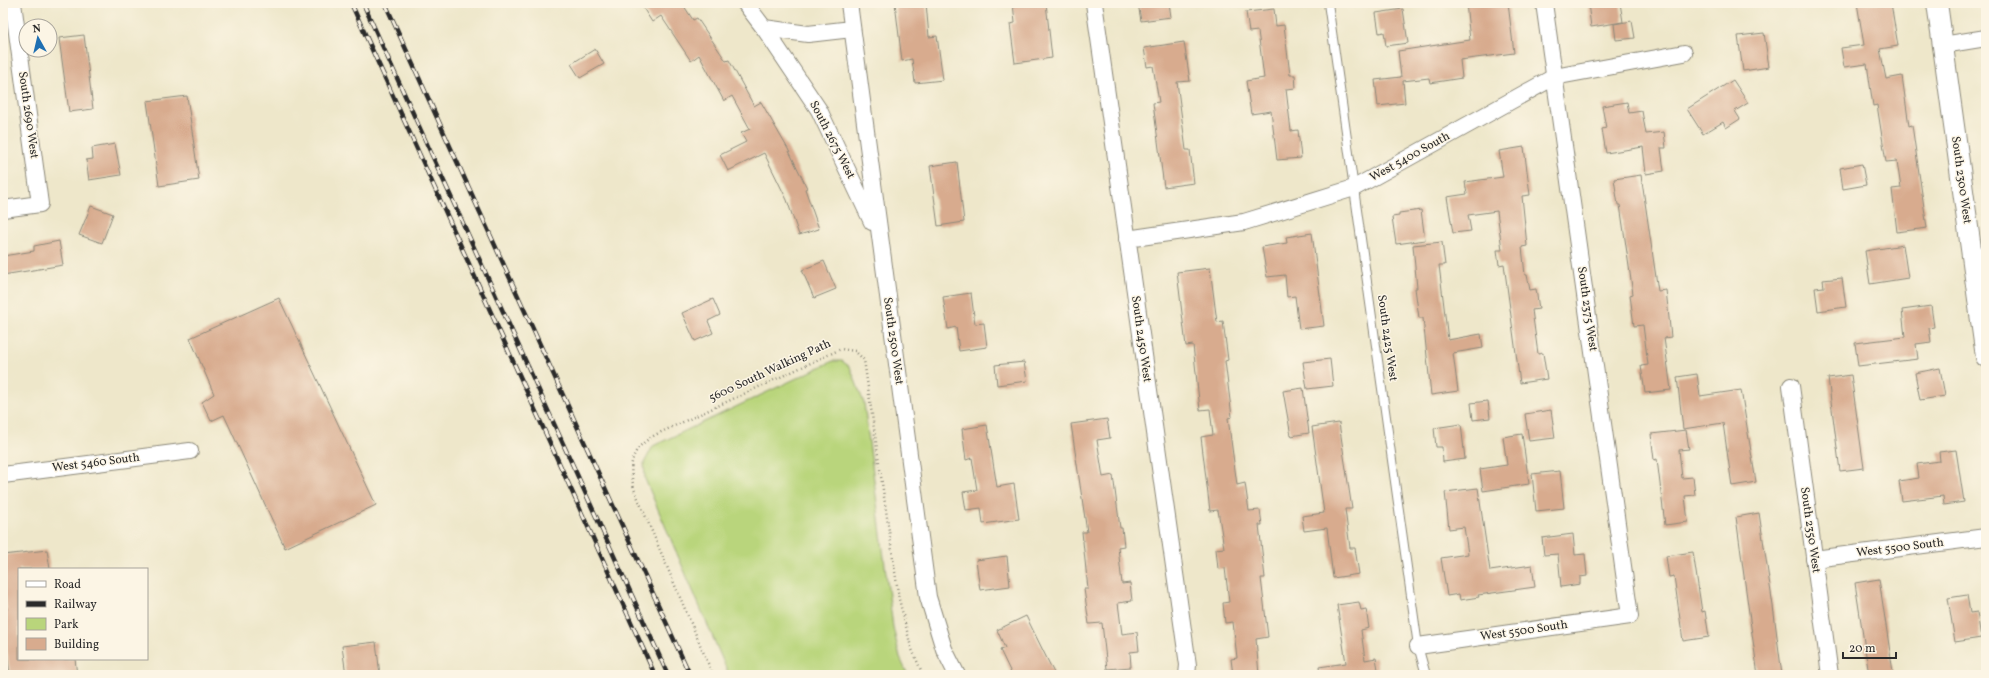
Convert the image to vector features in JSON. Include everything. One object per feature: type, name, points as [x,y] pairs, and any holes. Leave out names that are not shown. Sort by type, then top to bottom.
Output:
[{"type":"street","name":"South 2690 West","points":[[3,209],[40,204],[13,3]]},
{"type":"street","name":"South 2675 West","points":[[745,3],[764,28],[820,110],[879,236]]},
{"type":"street","name":"South 2500 West","points":[[849,3],[928,597],[944,649],[957,675]]},
{"type":"street","name":"South 2450 West","points":[[1094,3],[1188,665],[1187,675]]},
{"type":"street","name":"South 2375 West","points":[[1544,3],[1630,616]]},
{"type":"street","name":"South 2300 West","points":[[1937,3],[1986,357]]},
{"type":"street","points":[[764,28],[808,34],[852,29]]},
{"type":"street","points":[[1943,45],[1986,38]]},
{"type":"street","name":"West 5400 South","points":[[1127,239],[1244,222],[1354,188],[1554,77],[1684,53]]},
{"type":"street","name":"South 2350 West","points":[[1791,386],[1830,675]]},
{"type":"street","name":"West 5460 South","points":[[3,475],[190,451]]},
{"type":"street","name":"West 5500 South","points":[[1814,559],[1986,537]]},
{"type":"street","name":"West 5500 South","points":[[1418,646],[1630,616]]},
{"type":"lane","name":"South 2425 West","points":[[1328,3],[1418,646],[1426,675]]},
{"type":"path","name":"5600 South Walking Path","points":[[713,675],[634,489],[630,465],[634,455],[647,439],[841,349],[855,351],[864,360],[899,599],[911,647],[923,675]]},
{"type":"green space","points":[[833,361],[842,361],[850,367],[864,403],[893,627],[900,658],[908,675],[729,675],[645,479],[644,463],[653,446]]},
{"type":"building","points":[[640,3],[682,3],[693,20],[697,18],[726,61],[729,60],[754,106],[761,102],[788,149],[807,188],[805,189],[819,229],[799,235],[787,200],[764,153],[728,171],[720,155],[746,142],[741,133],[750,129],[732,96],[724,101],[699,55],[691,61],[661,16],[652,22]]},
{"type":"building","points":[[895,3],[926,3],[929,37],[937,36],[943,80],[915,83],[912,59],[902,61]]},
{"type":"building","points":[[1013,3],[1046,3],[1052,58],[1015,63],[1010,24],[1015,23]]},
{"type":"building","points":[[1138,3],[1169,3],[1171,17],[1141,21]]},
{"type":"building","points":[[1466,3],[1508,3],[1514,53],[1460,60],[1462,78],[1430,83],[1429,78],[1403,81],[1405,103],[1378,106],[1375,80],[1401,77],[1398,51],[1470,40]]},
{"type":"building","points":[[1588,3],[1620,3],[1623,22],[1591,27]]},
{"type":"building","points":[[1857,3],[1891,3],[1898,46],[1880,49],[1886,79],[1902,76],[1909,126],[1912,125],[1927,228],[1897,232],[1892,189],[1901,188],[1897,161],[1886,162],[1877,105],[1873,106],[1867,64],[1844,67],[1841,48],[1864,45]]},
{"type":"building","points":[[1274,9],[1276,26],[1284,25],[1290,75],[1295,75],[1296,88],[1286,89],[1291,131],[1298,130],[1301,158],[1277,160],[1271,111],[1251,114],[1246,81],[1264,78],[1258,31],[1249,32],[1246,12]]},
{"type":"building","points":[[1403,9],[1408,43],[1386,46],[1384,32],[1379,33],[1376,13]]},
{"type":"building","points":[[1632,21],[1635,38],[1616,40],[1614,24]]},
{"type":"building","points":[[1764,33],[1769,67],[1743,71],[1738,36]]},
{"type":"building","points":[[84,35],[93,109],[69,112],[59,38]]},
{"type":"building","points":[[1184,42],[1190,81],[1177,82],[1186,150],[1190,150],[1194,183],[1164,187],[1153,103],[1159,102],[1153,66],[1147,67],[1144,48]]},
{"type":"building","points":[[595,49],[604,64],[580,78],[571,64]]},
{"type":"building","points":[[1733,80],[1748,103],[1735,111],[1740,119],[1726,128],[1723,122],[1703,134],[1687,109]]},
{"type":"building","points":[[187,96],[199,180],[159,186],[147,101]]},
{"type":"building","points":[[1627,102],[1629,113],[1642,111],[1646,134],[1664,132],[1666,148],[1661,148],[1664,171],[1646,174],[1643,147],[1606,153],[1602,129],[1606,128],[1602,106]]},
{"type":"building","points":[[115,144],[121,175],[89,180],[86,160],[93,159],[92,148]]},
{"type":"building","points":[[1524,147],[1530,195],[1522,196],[1527,246],[1522,247],[1525,275],[1527,275],[1530,290],[1536,289],[1539,309],[1532,310],[1538,354],[1543,353],[1547,379],[1520,383],[1504,264],[1499,265],[1497,250],[1502,250],[1497,211],[1468,215],[1471,231],[1453,233],[1447,197],[1467,194],[1465,182],[1503,177],[1499,151]]},
{"type":"building","points":[[957,162],[964,222],[938,226],[930,166]]},
{"type":"building","points":[[1862,164],[1866,185],[1843,189],[1840,168]]},
{"type":"building","points":[[1641,175],[1658,291],[1666,290],[1671,337],[1664,338],[1671,390],[1645,393],[1641,366],[1648,365],[1643,325],[1634,326],[1630,295],[1633,294],[1620,205],[1618,205],[1614,179]]},
{"type":"building","points":[[91,206],[113,214],[102,243],[79,235]]},
{"type":"building","points":[[1421,210],[1425,240],[1396,244],[1392,217],[1399,216],[1399,213]]},
{"type":"building","points":[[1312,233],[1324,326],[1299,329],[1295,296],[1287,297],[1285,275],[1267,277],[1262,247],[1287,243],[1286,237]]},
{"type":"building","points":[[59,241],[63,265],[3,275],[3,256],[34,251],[34,246]]},
{"type":"building","points":[[1442,242],[1445,265],[1439,265],[1448,340],[1481,334],[1483,348],[1453,353],[1458,391],[1431,395],[1423,318],[1419,318],[1415,288],[1417,288],[1413,245]]},
{"type":"building","points":[[1903,245],[1908,278],[1870,284],[1865,251]]},
{"type":"building","points":[[824,261],[836,289],[814,298],[802,270]]},
{"type":"building","points":[[1210,268],[1217,322],[1223,321],[1228,360],[1225,361],[1232,417],[1228,418],[1237,485],[1245,483],[1249,511],[1260,510],[1262,525],[1259,525],[1265,578],[1261,578],[1268,637],[1256,639],[1259,675],[1233,675],[1231,659],[1237,658],[1233,622],[1225,623],[1223,603],[1229,602],[1225,568],[1218,569],[1216,549],[1224,548],[1218,510],[1210,511],[1201,437],[1213,435],[1210,409],[1200,410],[1193,345],[1186,346],[1177,272]]},
{"type":"building","points":[[1842,278],[1846,307],[1818,311],[1815,288],[1824,287],[1823,280]]},
{"type":"building","points":[[971,293],[975,324],[984,323],[987,347],[959,351],[956,327],[948,329],[943,297]]},
{"type":"building","points":[[279,298],[376,505],[285,548],[224,415],[211,421],[202,402],[214,394],[190,338]]},
{"type":"building","points":[[713,299],[720,315],[708,321],[713,333],[695,341],[682,313]]},
{"type":"building","points":[[1931,306],[1934,327],[1929,328],[1931,342],[1916,344],[1918,359],[1858,366],[1855,343],[1905,337],[1902,310]]},
{"type":"building","points":[[1330,359],[1333,386],[1307,389],[1303,362]]},
{"type":"building","points":[[1024,362],[1027,381],[997,385],[995,365]]},
{"type":"building","points":[[1940,368],[1945,396],[1920,400],[1915,373]]},
{"type":"building","points":[[1697,374],[1700,396],[1741,390],[1756,482],[1732,486],[1723,423],[1683,429],[1677,377]]},
{"type":"building","points":[[1851,375],[1864,468],[1840,471],[1828,378]]},
{"type":"building","points":[[1303,388],[1309,433],[1291,436],[1283,391]]},
{"type":"building","points":[[1488,401],[1490,418],[1473,420],[1471,403]]},
{"type":"building","points":[[1551,410],[1555,438],[1529,441],[1525,414]]},
{"type":"building","points":[[1107,419],[1110,438],[1097,440],[1103,477],[1113,475],[1124,546],[1118,547],[1122,584],[1130,583],[1132,601],[1118,603],[1122,634],[1137,632],[1139,651],[1130,652],[1131,667],[1107,669],[1102,623],[1089,624],[1084,589],[1088,589],[1082,532],[1087,532],[1071,424]]},
{"type":"building","points":[[1339,423],[1352,509],[1345,509],[1350,548],[1355,548],[1359,574],[1333,578],[1327,528],[1304,531],[1302,516],[1324,513],[1312,427]]},
{"type":"building","points":[[1461,424],[1465,459],[1443,462],[1442,447],[1436,447],[1434,428]]},
{"type":"building","points":[[987,425],[997,487],[1014,484],[1019,519],[983,524],[981,508],[966,510],[963,492],[977,490],[972,458],[966,460],[962,429]]},
{"type":"building","points":[[1686,430],[1689,449],[1679,450],[1682,478],[1693,477],[1695,495],[1685,496],[1688,522],[1665,525],[1657,459],[1654,460],[1651,434]]},
{"type":"building","points":[[1522,434],[1529,484],[1483,491],[1480,469],[1507,465],[1503,437]]},
{"type":"building","points":[[1956,450],[1964,502],[1944,505],[1943,496],[1902,501],[1899,481],[1919,478],[1917,464],[1940,461],[1939,452]]},
{"type":"building","points":[[1560,471],[1564,508],[1536,511],[1532,474]]},
{"type":"building","points":[[1478,488],[1490,571],[1532,565],[1535,587],[1478,595],[1479,597],[1460,600],[1459,594],[1447,596],[1441,558],[1468,554],[1464,527],[1449,529],[1445,492]]},
{"type":"building","points":[[1759,513],[1782,675],[1758,675],[1750,620],[1736,517]]},
{"type":"building","points":[[1573,534],[1575,555],[1585,554],[1587,576],[1580,577],[1580,584],[1561,587],[1558,554],[1544,555],[1542,538]]},
{"type":"building","points":[[47,550],[50,568],[18,568],[18,660],[75,660],[77,675],[10,675],[6,644],[3,644],[3,610],[7,610],[3,581],[3,555]]},
{"type":"building","points":[[1693,552],[1702,612],[1705,611],[1709,637],[1683,641],[1674,576],[1669,577],[1666,556]]},
{"type":"building","points":[[1007,556],[1010,586],[980,590],[976,560]]},
{"type":"building","points":[[1879,579],[1893,672],[1869,675],[1855,583]]},
{"type":"building","points":[[1967,595],[1970,613],[1977,612],[1981,638],[1955,642],[1948,598]]},
{"type":"building","points":[[1359,602],[1361,610],[1366,609],[1369,628],[1361,630],[1365,660],[1376,658],[1379,675],[1320,675],[1319,667],[1346,663],[1337,605]]},
{"type":"building","points":[[1026,616],[1055,675],[1012,675],[1000,650],[1005,648],[997,630]]},
{"type":"building","points":[[376,642],[380,675],[346,675],[342,646]]},
{"type":"railway","points":[[351,3],[655,675]]},
{"type":"railway","points":[[363,3],[668,675]]},
{"type":"railway","points":[[385,3],[690,675]]}]
